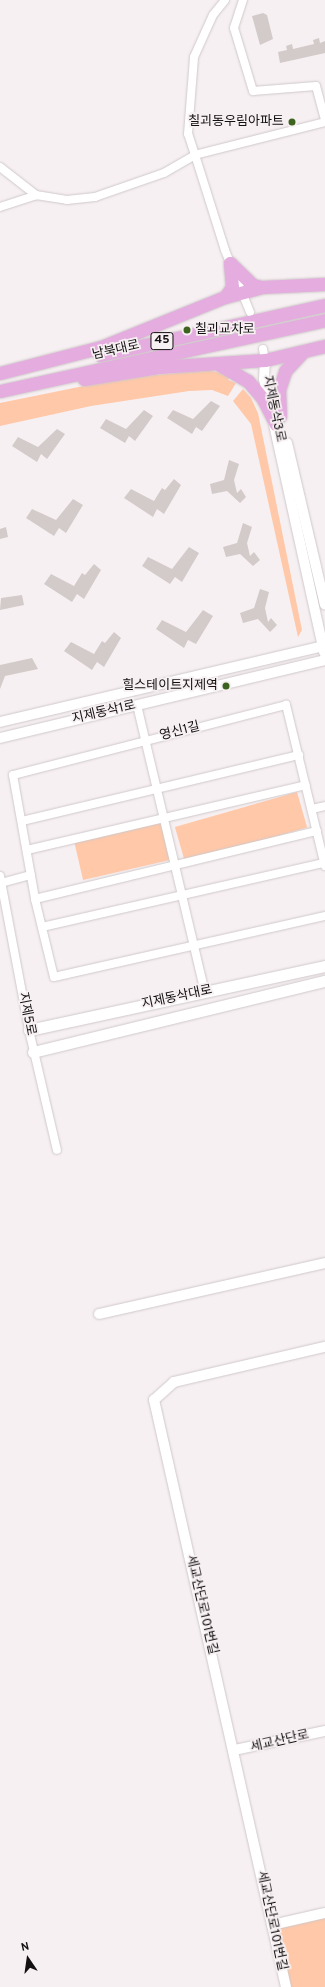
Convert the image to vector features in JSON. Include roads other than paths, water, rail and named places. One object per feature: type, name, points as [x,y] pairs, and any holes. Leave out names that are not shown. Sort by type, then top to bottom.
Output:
[{"type":"highway","points":[[230,262],[254,285],[325,284]]},
{"type":"highway","points":[[225,297],[232,287],[230,262]]},
{"type":"highway","points":[[0,373],[101,347],[225,297],[262,286]]},
{"type":"highway","name":"남북대로","points":[[2,386],[325,305]]},
{"type":"highway","name":"남북대로","points":[[2,386],[325,320]]},
{"type":"highway","points":[[2,386],[30,390],[158,367],[214,364],[264,355],[305,351],[325,346]]},
{"type":"highway","points":[[278,420],[279,390],[285,371],[305,351]]},
{"type":"highway","points":[[214,364],[234,370],[248,381],[278,420]]},
{"type":"main road","name":"지제동삭대로","points":[[28,1030],[325,966]]},
{"type":"main road","name":"지제동삭대로","points":[[33,1052],[325,981]]},
{"type":"street","points":[[225,0],[213,15],[194,57],[188,134],[230,262],[250,312]]},
{"type":"street","points":[[0,207],[36,195],[67,200],[95,197],[151,178],[195,155],[325,121],[316,86],[253,92],[234,28],[243,0]]},
{"type":"street","points":[[0,167],[36,195]]},
{"type":"street","name":"지제동삭3로","points":[[264,355],[324,650]]},
{"type":"street","name":"지제동삭3로","points":[[278,420],[325,605]]},
{"type":"street","name":"지제동삭1로","points":[[0,722],[324,650]]},
{"type":"street","name":"지제동삭1로","points":[[0,738],[325,660]]},
{"type":"street","points":[[137,705],[205,992]]},
{"type":"street","name":"영신1길","points":[[325,864],[286,705],[13,775],[35,899],[54,977],[325,916]]},
{"type":"street","points":[[22,821],[299,755]]},
{"type":"street","points":[[27,850],[306,785]]},
{"type":"street","points":[[312,809],[325,806]]},
{"type":"street","points":[[35,899],[317,831]]},
{"type":"street","points":[[42,927],[325,864]]},
{"type":"street","points":[[1,879],[31,875]]},
{"type":"street","name":"지제5로","points":[[1,879],[28,1030],[57,1150]]},
{"type":"street","points":[[99,1314],[325,1263]]},
{"type":"street","name":"세교산단로101번길","points":[[286,1987],[234,1750],[154,1400],[174,1382],[325,1347]]},
{"type":"street","name":"세교산단로","points":[[234,1750],[325,1731]]},
{"type":"street","points":[[272,1925],[325,1913]]},
{"type":"place","name":"칠괴동우림아파트","points":[[292,122]]},
{"type":"place","name":"칠괴교차로","points":[[187,330]]},
{"type":"place","name":"힐스테이트지제역","points":[[226,686]]}]
